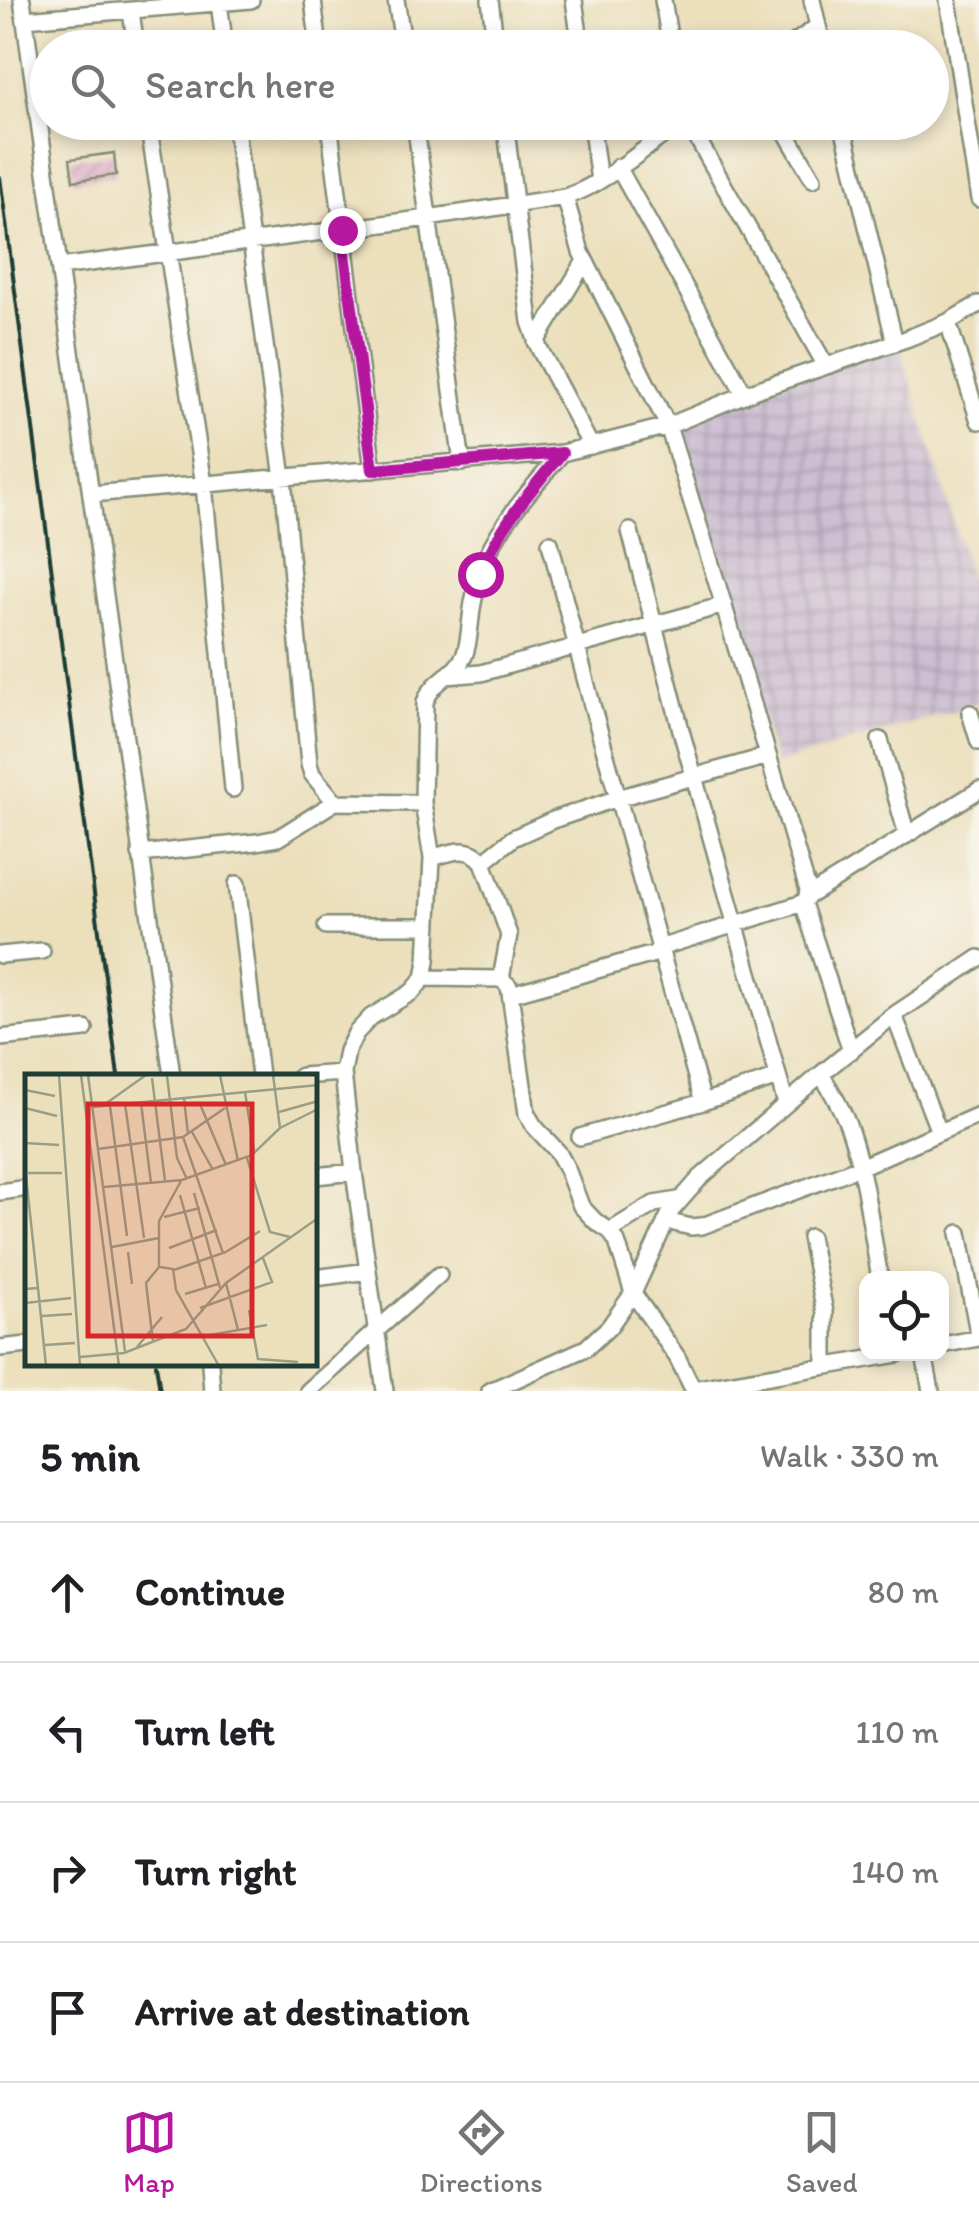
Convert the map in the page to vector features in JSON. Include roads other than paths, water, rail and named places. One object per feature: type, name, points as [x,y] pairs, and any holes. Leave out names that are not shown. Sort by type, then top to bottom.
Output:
[{"type":"street","points":[[22,0],[30,54]]},
{"type":"street","points":[[76,15],[86,0]]},
{"type":"street","points":[[25,19],[251,0]]},
{"type":"street","points":[[312,0],[316,30]]},
{"type":"street","points":[[396,0],[401,30]]},
{"type":"street","points":[[490,0],[494,30]]},
{"type":"street","points":[[574,0],[578,30]]},
{"type":"street","points":[[663,0],[668,30]]},
{"type":"street","points":[[812,0],[819,30]]},
{"type":"street","points":[[948,0],[979,198]]},
{"type":"street","points":[[219,3],[223,30]]},
{"type":"street","points":[[130,11],[133,30]]},
{"type":"street","points":[[813,30],[818,26]]},
{"type":"street","points":[[42,140],[172,1074]]},
{"type":"street","points":[[151,140],[204,485],[233,789]]},
{"type":"street","points":[[238,140],[284,478],[309,764],[312,774],[335,802]]},
{"type":"street","points":[[330,140],[373,470]]},
{"type":"street","points":[[417,140],[462,463]]},
{"type":"street","points":[[507,140],[530,322],[536,342],[591,446]]},
{"type":"street","points":[[593,140],[599,181]]},
{"type":"street","points":[[60,267],[565,198],[599,181],[658,140]]},
{"type":"street","points":[[695,140],[826,366]]},
{"type":"street","points":[[790,140],[813,179]]},
{"type":"street","points":[[846,140],[895,342]]},
{"type":"street","points":[[618,167],[745,395]]},
{"type":"street","points":[[565,198],[585,261],[668,426],[807,883],[805,900],[851,1051]]},
{"type":"street","points":[[536,342],[585,261]]},
{"type":"street","points":[[91,494],[562,453],[668,426],[948,322],[979,304]]},
{"type":"street","points":[[948,322],[979,421]]},
{"type":"street","points":[[385,1391],[343,1072],[356,1032],[370,1018],[412,992],[424,978],[432,858],[423,803],[425,702],[430,690],[462,661],[480,574],[498,534],[562,453]]},
{"type":"street","points":[[630,531],[694,778],[786,1104]]},
{"type":"street","points":[[550,543],[703,1102]]},
{"type":"street","points":[[446,676],[481,674],[724,606]]},
{"type":"street","points":[[970,713],[979,742]]},
{"type":"street","points":[[880,740],[907,835]]},
{"type":"street","points":[[483,862],[532,829],[618,798],[768,756]]},
{"type":"street","points":[[511,994],[654,954],[659,948],[805,900],[979,790]]},
{"type":"street","points":[[140,854],[278,838],[335,802],[423,803]]},
{"type":"street","points":[[432,858],[452,851],[470,851],[483,862],[509,936],[502,980]]},
{"type":"street","points":[[237,884],[260,1074]]},
{"type":"street","points":[[326,926],[429,926]]},
{"type":"street","points":[[0,955],[42,950]]},
{"type":"street","points":[[490,1391],[586,1348],[609,1327],[634,1293],[678,1200],[700,1178],[894,1015],[978,960]]},
{"type":"street","points":[[424,978],[502,980],[508,986],[527,1114],[558,1152],[581,1206],[617,1242],[634,1293],[693,1390],[859,1360]]},
{"type":"street","points":[[894,1015],[939,1132]]},
{"type":"street","points":[[0,1038],[85,1028]]},
{"type":"street","points":[[318,1074],[343,1072]]},
{"type":"street","points":[[821,1074],[850,1130],[879,1271]]},
{"type":"street","points":[[580,1138],[778,1077]]},
{"type":"street","points":[[666,1221],[702,1226],[860,1167],[979,1114]]},
{"type":"street","points":[[318,1176],[354,1172]]},
{"type":"street","points":[[0,1192],[25,1188]]},
{"type":"street","points":[[610,1231],[654,1204],[678,1200]]},
{"type":"street","points":[[949,1344],[979,1338],[959,1232]]},
{"type":"street","points":[[810,1238],[824,1312],[825,1366]]},
{"type":"street","points":[[318,1278],[368,1270]]},
{"type":"street","points":[[308,1391],[439,1275]]},
{"type":"street","points":[[0,1348],[25,1345]]},
{"type":"street","points":[[926,1361],[932,1391]]},
{"type":"street","points":[[210,1366],[212,1391]]},
{"type":"railway","points":[[0,177],[118,1074]]},
{"type":"railway","points":[[156,1366],[160,1391]]}]
